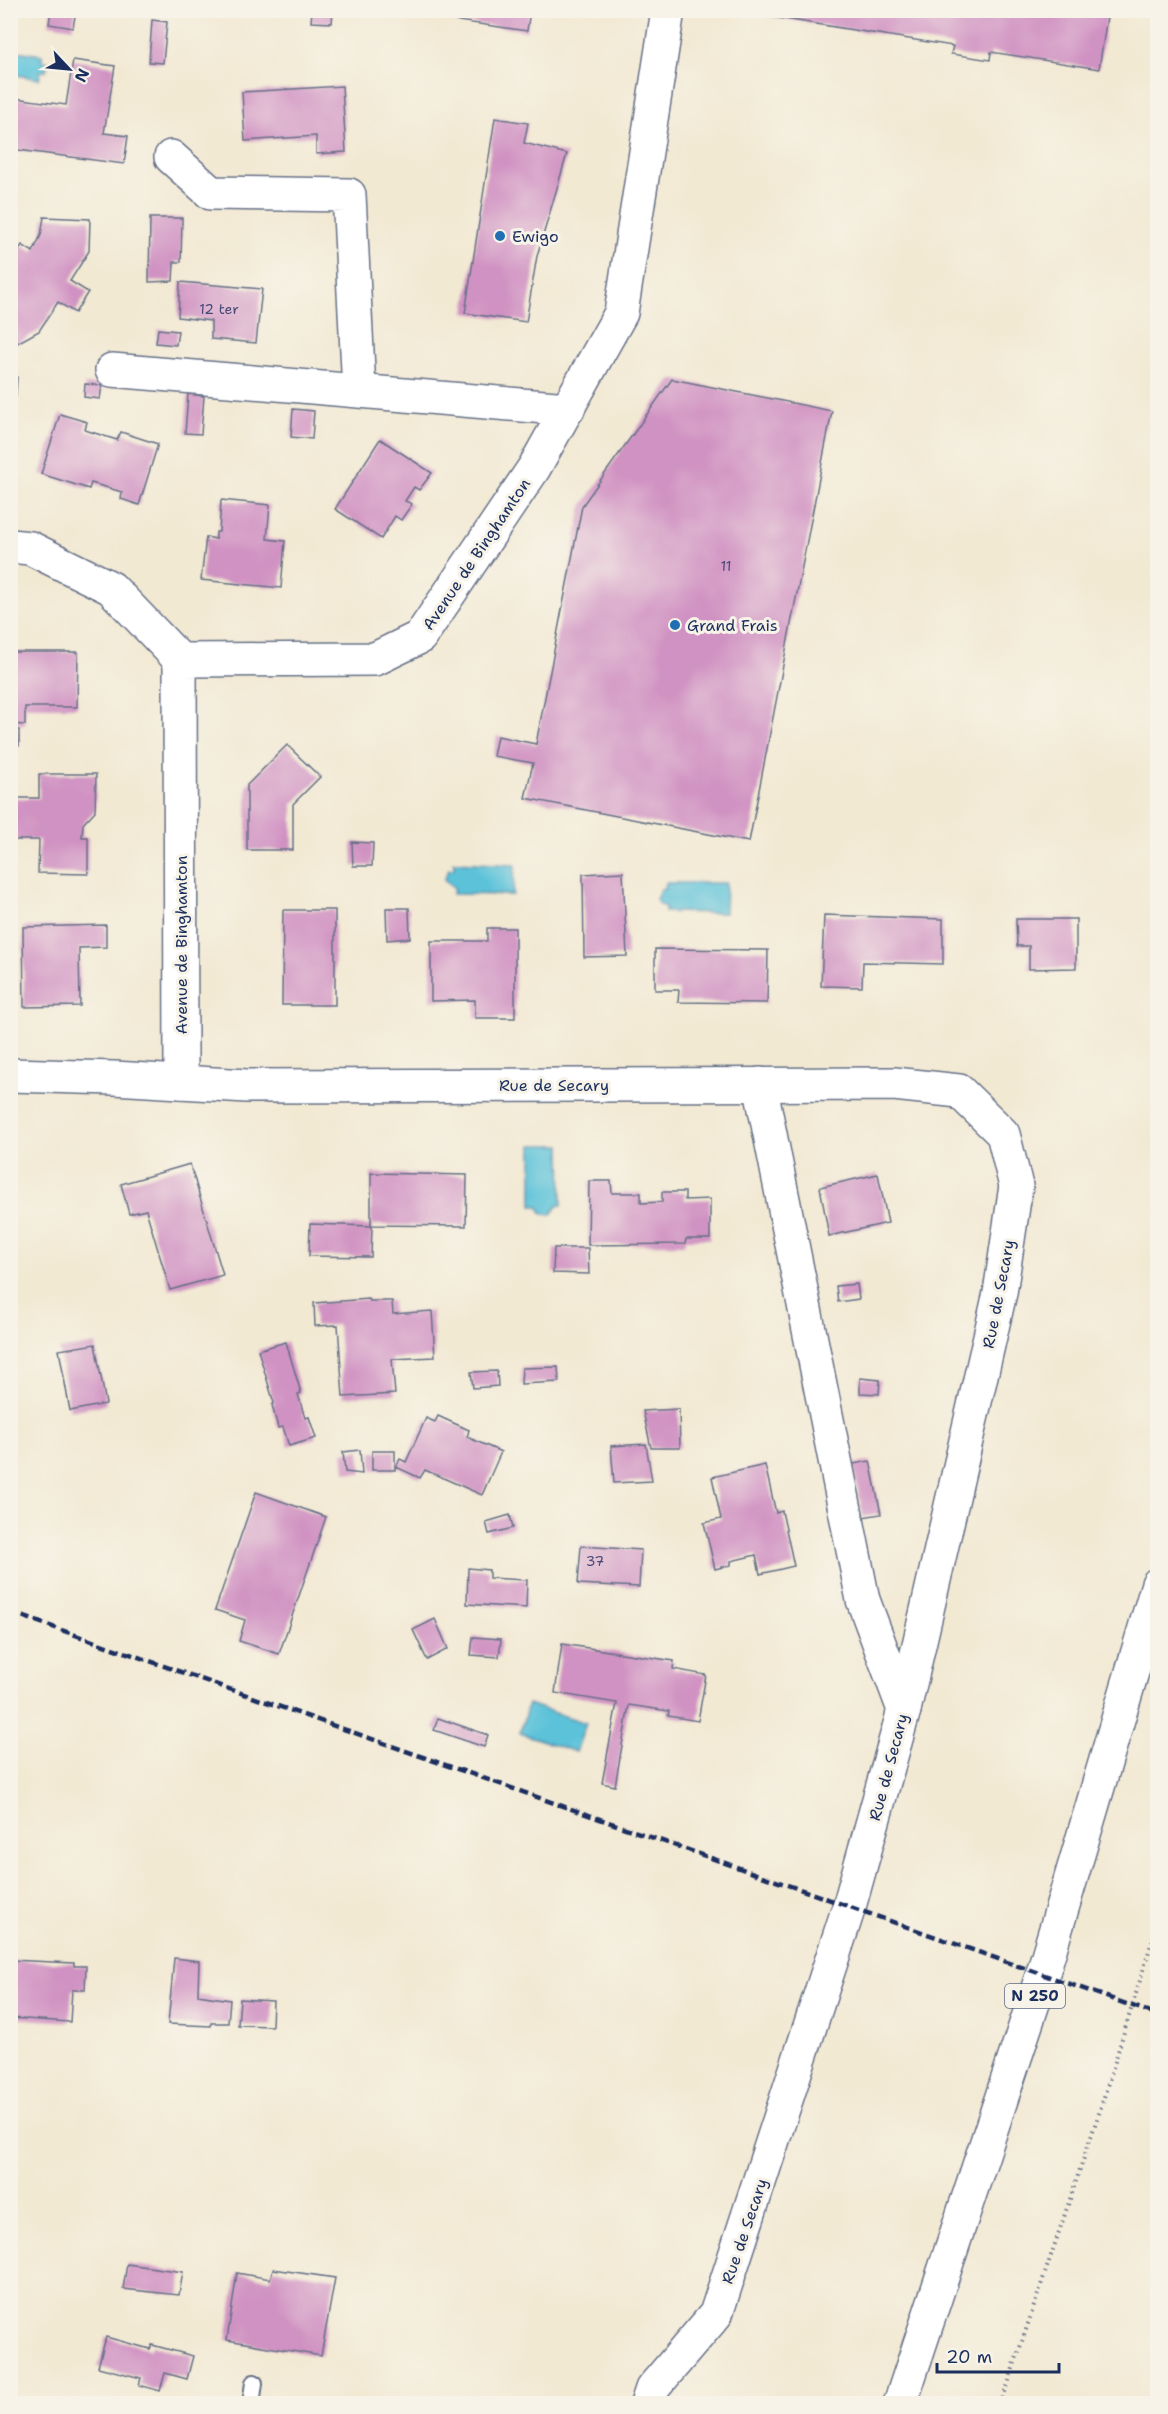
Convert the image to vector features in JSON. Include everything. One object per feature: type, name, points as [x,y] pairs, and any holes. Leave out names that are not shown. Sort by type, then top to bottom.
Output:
[{"type":"street","name":"Avenue de Binghamton","points":[[181,1083],[180,660],[375,658],[420,637],[534,468],[621,313],[668,10]]},
{"type":"street","points":[[171,157],[212,192],[349,195],[359,390]]},
{"type":"street","points":[[112,370],[568,409]]},
{"type":"street","points":[[10,546],[30,549],[111,588],[180,660]]},
{"type":"street","name":"Rue de Secary","points":[[10,1074],[247,1086],[894,1084],[959,1091],[1003,1134],[1016,1186],[1000,1293],[904,1710],[849,1907],[716,2314],[652,2389],[647,2403]]},
{"type":"street","points":[[760,1084],[863,1600],[904,1710]]},
{"type":"street","name":"N 250","points":[[900,2403],[1042,1976],[1158,1584]]},
{"type":"lane","points":[[251,2403],[254,2383]]},
{"type":"path","points":[[1000,2403],[1100,2110],[1158,1922]]},
{"type":"water","points":[[10,50],[42,55],[42,61],[48,62],[46,71],[41,71],[39,79],[11,74]]},
{"type":"water","points":[[454,862],[515,865],[513,895],[453,894],[454,887],[444,879],[449,869],[454,869]]},
{"type":"water","points":[[666,883],[726,883],[725,913],[665,912],[665,907],[656,899],[661,889],[665,889]]},
{"type":"water","points":[[532,1145],[561,1145],[562,1205],[557,1206],[551,1215],[543,1214],[538,1206],[532,1206]]},
{"type":"water","points":[[528,1704],[586,1723],[576,1752],[520,1733]]},
{"type":"building","points":[[51,10],[76,10],[73,28],[49,24]]},
{"type":"building","points":[[312,10],[333,10],[332,23],[311,22]]},
{"type":"building","points":[[410,10],[530,10],[527,31],[409,14]]},
{"type":"building","points":[[749,10],[1108,10],[1099,69],[991,52],[990,60],[951,54],[953,46],[748,13]]},
{"type":"building","points":[[152,20],[167,22],[163,63],[149,62]]},
{"type":"building","points":[[73,60],[115,66],[104,133],[128,136],[124,164],[10,149],[10,127],[15,98],[66,105]]},
{"type":"building","points":[[342,86],[346,152],[316,154],[316,136],[245,141],[242,92]]},
{"type":"building","points":[[495,118],[528,123],[524,143],[567,154],[537,256],[526,322],[465,313]]},
{"type":"building","points":[[44,217],[90,219],[89,251],[70,281],[88,292],[75,313],[58,302],[39,331],[10,347],[10,286],[14,280],[10,278],[10,264],[22,245],[33,252],[41,235]]},
{"type":"building","points":[[150,218],[182,218],[181,262],[174,262],[173,281],[149,282]]},
{"type":"building","points":[[180,282],[262,289],[256,343],[211,339],[211,321],[178,317]]},
{"type":"building","points":[[158,329],[178,331],[176,345],[156,343]]},
{"type":"building","points":[[10,377],[17,377],[16,395],[10,394]]},
{"type":"building","name":"Grand Frais","points":[[672,379],[832,411],[749,842],[525,798],[533,763],[493,756],[497,736],[536,744],[582,506]]},
{"type":"building","points":[[85,384],[102,385],[100,399],[84,397]]},
{"type":"building","points":[[188,394],[204,396],[201,434],[185,433]]},
{"type":"building","points":[[293,409],[314,411],[312,439],[291,437]]},
{"type":"building","points":[[60,414],[87,422],[85,430],[117,440],[121,432],[158,444],[139,505],[121,499],[122,492],[91,483],[89,489],[41,474]]},
{"type":"building","points":[[380,439],[432,473],[419,490],[414,487],[405,501],[412,504],[401,520],[395,516],[381,539],[335,509]]},
{"type":"building","points":[[221,500],[270,505],[267,539],[285,541],[281,588],[201,580],[206,537],[216,539],[216,532],[219,532]]},
{"type":"building","points":[[10,652],[78,652],[77,707],[25,707],[25,725],[10,724]]},
{"type":"building","points":[[10,730],[19,730],[19,746],[10,746]]},
{"type":"building","points":[[287,745],[320,777],[293,804],[293,850],[247,850],[247,785]]},
{"type":"building","points":[[39,774],[96,774],[95,811],[83,824],[82,837],[88,837],[88,874],[38,873],[39,840],[13,840],[14,798],[39,798]]},
{"type":"building","points":[[352,842],[373,843],[372,866],[353,866]]},
{"type":"building","points":[[623,872],[627,956],[584,957],[583,874]]},
{"type":"building","points":[[386,908],[409,908],[410,938],[387,940]]},
{"type":"building","points":[[283,910],[335,910],[335,1005],[282,1005]]},
{"type":"building","points":[[824,915],[943,919],[943,964],[863,962],[862,987],[821,986]]},
{"type":"building","points":[[1016,919],[1076,919],[1076,968],[1029,969],[1029,946],[1017,946]]},
{"type":"building","points":[[106,925],[106,947],[79,948],[80,1006],[24,1007],[23,927]]},
{"type":"building","points":[[487,928],[515,928],[515,1018],[475,1018],[475,1000],[431,1001],[431,941],[487,941]]},
{"type":"building","points":[[655,949],[768,950],[767,1003],[678,1002],[679,990],[655,990]]},
{"type":"building","points":[[190,1164],[223,1275],[170,1290],[146,1210],[129,1214],[121,1184]]},
{"type":"building","points":[[371,1173],[467,1175],[466,1226],[371,1225]]},
{"type":"building","points":[[878,1174],[888,1223],[829,1236],[820,1187]]},
{"type":"building","points":[[589,1181],[611,1181],[612,1193],[641,1193],[641,1203],[662,1202],[662,1192],[685,1192],[685,1200],[710,1199],[710,1239],[686,1239],[685,1244],[588,1245]]},
{"type":"building","points":[[310,1224],[372,1226],[371,1257],[309,1256]]},
{"type":"building","points":[[554,1248],[588,1248],[589,1274],[553,1273]]},
{"type":"building","points":[[857,1284],[859,1299],[838,1302],[836,1286]]},
{"type":"building","points":[[369,1299],[370,1301],[392,1301],[393,1314],[432,1311],[435,1357],[392,1359],[395,1394],[343,1397],[338,1325],[315,1326],[314,1303]]},
{"type":"building","points":[[286,1342],[301,1393],[298,1394],[305,1418],[309,1417],[316,1438],[289,1446],[283,1427],[278,1428],[272,1405],[274,1403],[258,1350]]},
{"type":"building","points":[[95,1344],[106,1404],[70,1411],[59,1350]]},
{"type":"building","points":[[558,1367],[559,1382],[521,1384],[522,1368]]},
{"type":"building","points":[[497,1371],[498,1386],[473,1388],[471,1372]]},
{"type":"building","points":[[860,1378],[880,1380],[879,1394],[860,1393]]},
{"type":"building","points":[[679,1409],[680,1448],[651,1448],[643,1411]]},
{"type":"building","points":[[438,1416],[469,1430],[467,1437],[501,1452],[482,1495],[425,1470],[420,1478],[396,1467],[400,1459],[406,1462],[426,1418],[435,1422]]},
{"type":"building","points":[[646,1444],[652,1481],[614,1483],[611,1446]]},
{"type":"building","points":[[360,1450],[362,1474],[345,1472],[343,1452]]},
{"type":"building","points":[[372,1451],[395,1451],[395,1470],[372,1470]]},
{"type":"building","points":[[870,1461],[881,1514],[863,1517],[853,1464]]},
{"type":"building","points":[[765,1465],[776,1513],[782,1511],[794,1566],[760,1574],[756,1555],[731,1561],[731,1565],[715,1569],[704,1523],[721,1519],[712,1477]]},
{"type":"building","points":[[256,1492],[326,1517],[279,1654],[239,1641],[245,1620],[215,1610]]},
{"type":"building","points":[[510,1515],[513,1528],[489,1534],[486,1522]]},
{"type":"building","points":[[581,1546],[641,1550],[639,1587],[578,1584]]},
{"type":"building","points":[[468,1568],[489,1570],[489,1578],[527,1580],[526,1608],[467,1604]]},
{"type":"building","points":[[435,1619],[448,1649],[427,1660],[413,1630]]},
{"type":"building","points":[[473,1637],[501,1639],[499,1657],[471,1655]]},
{"type":"building","points":[[562,1644],[674,1661],[673,1669],[706,1675],[698,1721],[668,1716],[669,1711],[629,1705],[615,1786],[602,1783],[617,1703],[555,1693]]},
{"type":"building","points":[[438,1718],[488,1735],[484,1747],[434,1730]]},
{"type":"building","points":[[174,1958],[199,1961],[198,1995],[230,2000],[228,2023],[211,2023],[211,2026],[168,2024]]},
{"type":"building","points":[[10,1960],[74,1963],[74,1966],[86,1966],[85,1990],[72,1990],[70,2022],[10,2018]]},
{"type":"building","points":[[240,1999],[273,2001],[272,2026],[238,2025]]},
{"type":"building","points":[[127,2264],[183,2272],[179,2295],[123,2289]]},
{"type":"building","points":[[273,2269],[335,2278],[321,2356],[227,2340],[237,2273],[270,2279]]},
{"type":"building","points":[[106,2337],[150,2349],[152,2345],[193,2356],[187,2379],[165,2373],[160,2391],[139,2385],[141,2378],[98,2367]]},
{"type":"railway","points":[[10,1612],[1158,2015]]},
{"type":"place","name":"Ewigo","points":[[500,236]]},
{"type":"place","name":"Grand Frais","points":[[675,625]]}]
